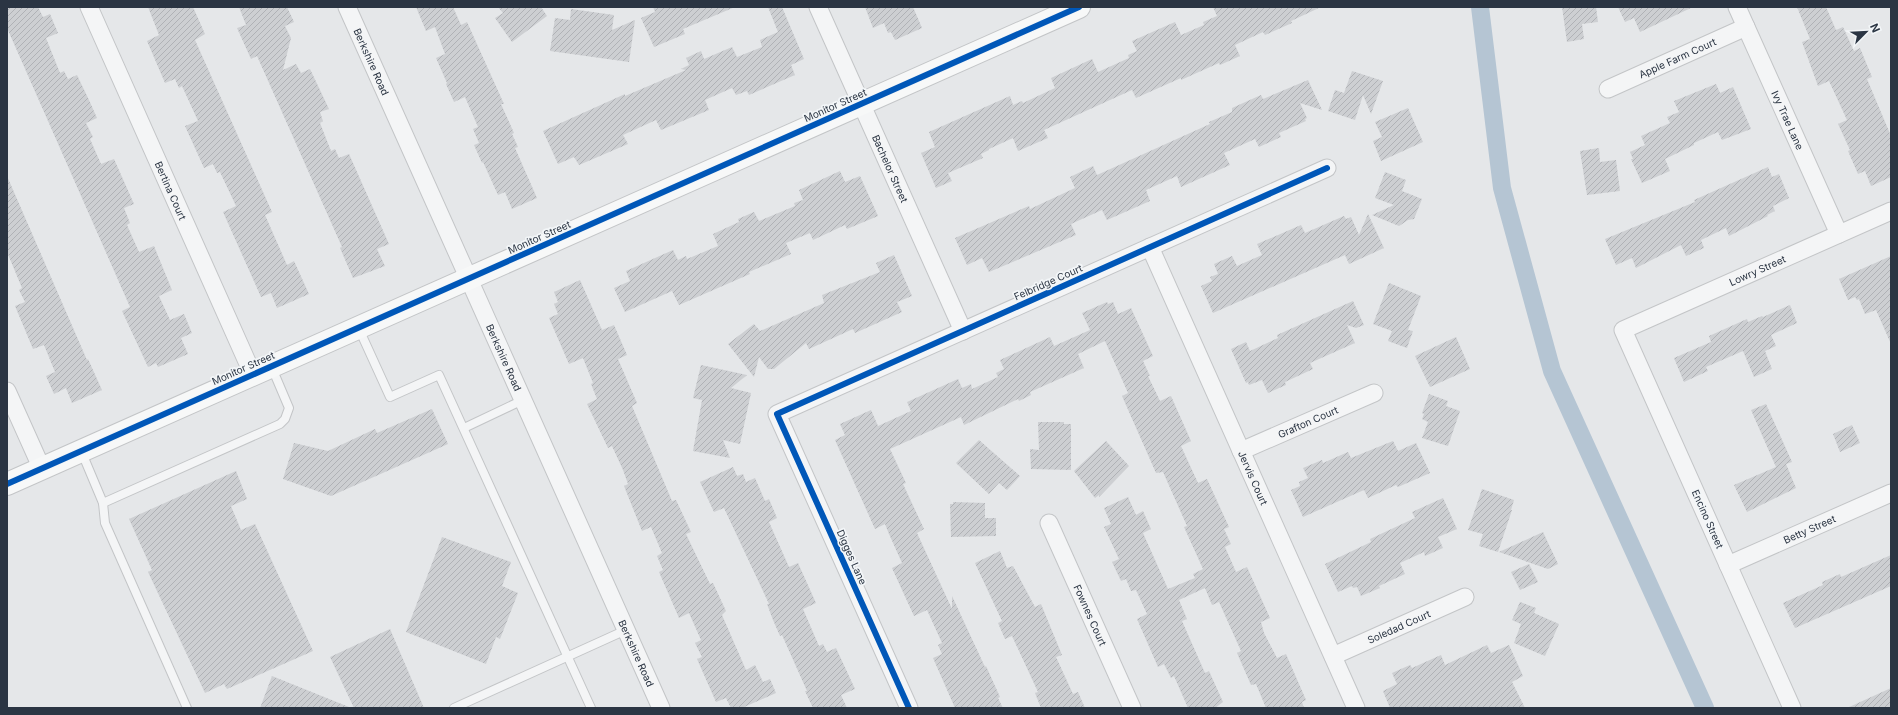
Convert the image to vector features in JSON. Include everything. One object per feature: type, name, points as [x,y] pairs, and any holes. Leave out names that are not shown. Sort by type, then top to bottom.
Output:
[{"type":"street","name":"Bertina Court","points":[[89,7],[262,371]]},
{"type":"street","name":"Berkshire Road","points":[[347,7],[661,708]]},
{"type":"street","name":"Bachelor Street","points":[[818,7],[963,331]]},
{"type":"street","name":"Monitor Street","points":[[7,484],[1077,7]]},
{"type":"street","name":"Ivy Trae Lane","points":[[1737,7],[1839,234]]},
{"type":"street","name":"Apple Farm Court","points":[[1608,89],[1746,28]]},
{"type":"street","name":"Felbridge Court","points":[[778,414],[1327,168]]},
{"type":"street","name":"Lowry Street","points":[[1623,330],[1891,211]]},
{"type":"street","name":"Jervis Court","points":[[1150,247],[1356,708]]},
{"type":"street","name":"Encino Street","points":[[1623,330],[1792,708]]},
{"type":"street","points":[[7,391],[42,469]]},
{"type":"street","name":"Grafton Court","points":[[1242,451],[1374,392]]},
{"type":"street","name":"Digges Lane","points":[[778,414],[909,708]]},
{"type":"street","name":"Betty Street","points":[[1728,565],[1891,493]]},
{"type":"street","name":"Fownes Court","points":[[1049,523],[1132,708]]},
{"type":"street","name":"Soledad Court","points":[[1333,656],[1465,597]]},
{"type":"lane","points":[[358,328],[390,397],[439,375],[591,708]]},
{"type":"lane","points":[[103,503],[280,424],[285,419],[290,408],[262,371]]},
{"type":"lane","points":[[464,428],[523,400]]},
{"type":"lane","points":[[81,452],[103,503],[105,523],[187,708]]},
{"type":"lane","points":[[454,708],[626,630]]},
{"type":"building","points":[[7,7],[38,7],[43,17],[50,14],[58,33],[46,38],[60,73],[64,71],[68,79],[77,75],[89,100],[97,118],[86,123],[93,137],[90,139],[101,164],[114,159],[134,204],[124,208],[130,223],[127,225],[139,252],[154,246],[172,290],[159,296],[170,320],[184,314],[192,333],[181,338],[188,354],[158,367],[156,363],[148,367],[122,311],[130,307],[7,28]]},
{"type":"building","points":[[148,7],[193,7],[205,34],[195,40],[272,212],[265,215],[287,265],[294,261],[309,294],[277,308],[271,293],[261,297],[223,212],[236,206],[220,172],[217,173],[213,164],[204,168],[185,126],[198,121],[182,86],[179,88],[175,79],[165,83],[147,41],[159,35]]},
{"type":"building","points":[[239,7],[287,7],[294,22],[285,26],[291,38],[283,70],[296,64],[301,73],[310,69],[329,109],[320,112],[323,121],[320,123],[331,151],[335,149],[339,158],[349,154],[389,244],[377,249],[385,266],[353,278],[340,248],[342,247],[257,56],[251,59],[237,28],[246,25]]},
{"type":"building","points":[[416,7],[453,7],[461,25],[467,22],[504,104],[501,104],[514,133],[512,134],[518,147],[515,148],[537,198],[512,209],[505,192],[498,195],[474,145],[479,143],[473,129],[478,127],[465,97],[454,102],[436,58],[445,54],[435,27],[426,31]]},
{"type":"building","points":[[498,7],[541,7],[547,16],[512,42],[495,18],[503,13]]},
{"type":"building","points":[[653,7],[735,7],[683,29],[685,34],[654,47],[641,18],[655,12]]},
{"type":"building","points":[[768,7],[782,7],[804,59],[791,65],[795,75],[749,95],[747,91],[736,95],[732,88],[705,100],[709,110],[661,130],[656,120],[623,135],[628,144],[579,165],[574,157],[558,164],[543,131],[625,94],[625,96],[686,70],[681,69],[689,65],[686,58],[701,51],[704,59],[732,47],[737,57],[762,47],[760,40],[778,32]]},
{"type":"building","points":[[865,7],[913,7],[922,28],[895,40],[891,32],[888,33],[884,23],[873,28]]},
{"type":"building","points":[[1213,7],[1321,7],[1291,21],[1292,23],[1265,35],[1263,32],[1235,45],[1240,56],[1220,65],[1219,63],[1136,98],[1132,90],[1044,130],[1048,138],[1018,151],[1013,138],[989,149],[981,154],[983,158],[948,173],[952,181],[936,188],[921,153],[935,147],[929,132],[1010,96],[1013,105],[1022,101],[1023,103],[1055,88],[1051,78],[1092,59],[1098,72],[1129,58],[1128,55],[1137,51],[1132,41],[1150,33],[1175,22],[1181,35],[1204,25],[1203,22],[1217,16]]},
{"type":"building","points":[[1562,7],[1596,7],[1598,22],[1582,24],[1584,39],[1567,42]]},
{"type":"building","points":[[1618,7],[1693,7],[1640,32],[1634,18],[1625,22]]},
{"type":"building","points":[[1797,7],[1826,7],[1836,30],[1843,27],[1854,51],[1860,48],[1872,77],[1867,79],[1891,136],[1891,177],[1871,186],[1865,171],[1858,174],[1848,151],[1850,150],[1838,124],[1847,120],[1829,81],[1818,86],[1802,42],[1810,39]]},
{"type":"building","points":[[571,9],[614,15],[612,30],[635,20],[629,62],[550,51],[555,18],[570,20]]},
{"type":"building","points":[[1352,71],[1383,81],[1371,114],[1363,95],[1355,120],[1328,111],[1335,90],[1344,93]]},
{"type":"building","points":[[1308,80],[1322,110],[1300,103],[1307,118],[1305,119],[1306,121],[1279,133],[1281,137],[1259,147],[1255,139],[1224,153],[1230,165],[1181,187],[1177,176],[1146,190],[1150,201],[1107,220],[1102,210],[1071,224],[1076,235],[989,272],[982,258],[967,265],[955,238],[1029,206],[1030,209],[1075,188],[1070,177],[1093,166],[1097,175],[1210,124],[1209,122],[1232,112],[1232,108],[1261,95],[1263,99]]},
{"type":"building","points":[[1716,84],[1720,93],[1733,87],[1751,129],[1722,140],[1718,132],[1694,143],[1694,145],[1665,159],[1670,171],[1642,183],[1631,159],[1633,159],[1630,152],[1645,145],[1641,136],[1670,123],[1667,117],[1679,112],[1674,101]]},
{"type":"building","points":[[1408,108],[1423,142],[1381,161],[1373,141],[1382,137],[1375,122]]},
{"type":"building","points":[[1599,148],[1600,162],[1616,160],[1620,191],[1587,195],[1580,151]]},
{"type":"building","points":[[1768,167],[1772,177],[1779,174],[1789,198],[1773,206],[1775,211],[1767,215],[1768,216],[1729,236],[1726,228],[1701,240],[1704,248],[1686,256],[1681,245],[1636,268],[1632,258],[1616,265],[1605,239],[1695,202],[1694,200]]},
{"type":"building","points":[[840,171],[845,182],[860,176],[878,216],[847,229],[845,225],[813,240],[810,233],[786,243],[791,254],[749,272],[750,274],[679,305],[672,291],[625,312],[614,288],[630,281],[626,271],[673,250],[678,260],[686,256],[687,259],[718,246],[713,234],[739,222],[738,219],[754,212],[759,221],[795,206],[794,203],[803,200],[799,190]]},
{"type":"building","points":[[1385,172],[1406,180],[1402,191],[1422,199],[1414,219],[1408,220],[1399,226],[1372,215],[1394,205],[1375,198]]},
{"type":"building","points":[[7,176],[87,360],[88,359],[102,390],[72,403],[66,388],[54,394],[46,376],[55,372],[44,345],[33,349],[15,306],[25,302],[19,290],[22,288],[7,252]]},
{"type":"building","points":[[1368,214],[1384,248],[1349,264],[1345,255],[1213,313],[1201,286],[1212,281],[1210,277],[1218,274],[1214,264],[1232,256],[1237,266],[1262,255],[1257,244],[1301,225],[1305,233],[1344,216],[1346,219],[1351,217],[1359,235]]},
{"type":"building","points":[[894,255],[912,296],[897,302],[902,312],[855,333],[853,329],[809,349],[806,343],[774,369],[768,369],[759,357],[754,377],[728,344],[754,324],[760,331],[824,303],[822,295],[880,272],[876,263]]},
{"type":"building","points":[[1891,256],[1891,344],[1876,310],[1865,314],[1859,299],[1857,300],[1855,297],[1848,300],[1839,279]]},
{"type":"building","points":[[580,280],[602,330],[614,325],[627,355],[618,359],[637,403],[632,406],[672,501],[676,500],[691,532],[686,534],[710,584],[713,583],[726,611],[722,615],[746,670],[755,665],[763,682],[770,679],[776,693],[742,708],[731,708],[726,698],[716,702],[697,659],[702,657],[695,643],[701,640],[689,613],[679,618],[659,572],[663,570],[657,556],[662,553],[651,527],[642,531],[624,486],[628,484],[623,470],[612,446],[608,448],[587,404],[597,399],[591,384],[593,383],[583,358],[569,364],[549,318],[558,314],[554,304],[558,302],[554,292]]},
{"type":"building","points":[[1389,283],[1421,296],[1408,330],[1413,331],[1407,348],[1388,341],[1392,331],[1373,324]]},
{"type":"building","points":[[1353,301],[1364,325],[1356,328],[1347,325],[1355,343],[1310,363],[1313,369],[1285,382],[1286,385],[1268,393],[1262,380],[1249,385],[1248,382],[1246,383],[1231,349],[1246,342],[1250,351],[1278,338],[1277,335]]},
{"type":"building","points":[[1107,302],[1108,304],[1113,302],[1118,314],[1131,308],[1153,356],[1143,361],[1150,376],[1148,376],[1160,401],[1171,396],[1191,441],[1181,446],[1198,483],[1207,479],[1229,527],[1224,529],[1231,544],[1225,547],[1236,572],[1247,567],[1270,618],[1261,622],[1264,633],[1277,658],[1286,654],[1306,700],[1302,702],[1304,708],[1266,708],[1256,684],[1251,685],[1237,653],[1241,651],[1219,602],[1212,605],[1205,588],[1179,600],[1187,619],[1182,621],[1205,673],[1209,671],[1223,702],[1215,708],[1188,708],[1174,676],[1171,678],[1164,664],[1158,667],[1137,619],[1147,614],[1136,590],[1131,591],[1126,579],[1121,581],[1112,562],[1119,559],[1104,527],[1111,524],[1104,508],[1128,497],[1136,515],[1143,511],[1151,529],[1143,533],[1168,589],[1195,578],[1193,574],[1203,569],[1184,527],[1187,526],[1163,472],[1156,473],[1122,396],[1128,393],[1105,341],[1078,354],[1084,368],[1030,392],[1031,395],[1019,401],[1018,399],[964,425],[961,417],[890,449],[906,483],[903,484],[924,529],[917,533],[952,609],[952,596],[985,667],[986,666],[1000,697],[998,698],[1003,708],[955,708],[933,658],[942,654],[938,645],[942,643],[927,610],[914,616],[892,568],[902,563],[885,524],[875,529],[835,440],[845,435],[840,424],[871,410],[878,426],[911,411],[907,402],[958,379],[962,388],[971,384],[972,389],[998,377],[996,373],[1004,369],[1000,360],[1050,337],[1054,346],[1090,330],[1082,313]]},
{"type":"building","points":[[1790,305],[1797,323],[1771,335],[1776,346],[1765,351],[1772,369],[1754,377],[1743,351],[1706,367],[1708,371],[1684,382],[1674,358],[1711,342],[1709,336],[1747,319],[1748,322]]},
{"type":"building","points":[[1456,337],[1470,369],[1430,387],[1415,356]]},
{"type":"building","points":[[701,365],[747,375],[731,388],[751,393],[740,444],[723,440],[730,458],[693,451],[702,400],[693,398]]},
{"type":"building","points":[[1429,394],[1448,401],[1446,406],[1460,411],[1448,446],[1422,438],[1428,422],[1422,419],[1424,414],[1422,413]]},
{"type":"building","points":[[1766,404],[1792,462],[1786,464],[1796,488],[1747,512],[1734,485],[1776,467],[1751,410]]},
{"type":"building","points":[[432,409],[448,444],[331,496],[283,479],[294,443],[328,451],[375,429],[377,433]]},
{"type":"building","points":[[1038,422],[1064,422],[1064,424],[1071,424],[1071,470],[1031,469],[1030,449],[1039,450]]},
{"type":"building","points":[[1852,425],[1860,443],[1840,452],[1833,434]]},
{"type":"building","points":[[979,440],[1020,476],[1007,490],[999,483],[989,494],[956,463]]},
{"type":"building","points":[[1106,441],[1129,466],[1099,497],[1099,495],[1095,498],[1074,471]]},
{"type":"building","points":[[1393,441],[1398,451],[1416,443],[1430,473],[1398,487],[1396,485],[1368,498],[1364,490],[1303,517],[1291,490],[1300,486],[1299,482],[1308,478],[1303,468],[1322,460],[1323,463],[1348,452],[1351,458]]},
{"type":"building","points":[[733,467],[737,476],[743,474],[746,482],[755,478],[765,501],[769,499],[777,518],[769,522],[789,567],[798,563],[816,603],[803,609],[819,646],[823,644],[827,652],[836,648],[855,689],[841,695],[847,708],[813,708],[782,635],[780,636],[773,620],[767,604],[769,604],[724,508],[714,512],[700,482]]},
{"type":"building","points":[[236,471],[247,499],[231,506],[241,530],[255,524],[313,651],[227,689],[224,684],[205,693],[148,572],[152,570],[129,519]]},
{"type":"building","points":[[1482,489],[1514,500],[1498,552],[1479,546],[1483,534],[1468,530]]},
{"type":"building","points":[[1443,498],[1457,529],[1438,537],[1443,548],[1425,556],[1424,552],[1400,563],[1405,574],[1379,586],[1380,588],[1361,596],[1357,587],[1353,588],[1352,586],[1338,592],[1325,564],[1371,542],[1370,539],[1415,518],[1412,512]]},
{"type":"building","points":[[953,502],[985,503],[985,518],[996,518],[996,536],[951,537],[950,504],[953,504]]},
{"type":"building","points":[[1543,532],[1558,564],[1548,569],[1499,552]]},
{"type":"building","points":[[442,537],[511,562],[502,586],[518,593],[500,639],[496,637],[486,664],[406,632]]},
{"type":"building","points":[[1000,551],[1007,568],[1013,566],[1035,607],[1041,604],[1062,655],[1056,657],[1073,694],[1078,692],[1085,708],[1041,708],[1035,693],[1038,692],[1012,636],[1005,639],[998,623],[1002,621],[975,563]]},
{"type":"building","points":[[1891,555],[1891,586],[1795,628],[1783,603],[1823,585],[1822,582],[1840,574],[1841,577]]},
{"type":"building","points":[[1529,564],[1538,582],[1520,590],[1511,572]]},
{"type":"building","points":[[1520,602],[1536,608],[1534,613],[1559,624],[1545,656],[1514,643],[1521,624],[1512,620]]},
{"type":"building","points":[[390,629],[424,708],[354,708],[330,657]]},
{"type":"building","points":[[1487,645],[1491,653],[1509,645],[1523,676],[1512,682],[1525,708],[1390,708],[1383,691],[1397,684],[1392,673],[1410,665],[1412,668],[1441,655],[1445,665]]},
{"type":"building","points":[[272,676],[349,707],[349,708],[260,708]]},
{"type":"building","points":[[1891,688],[1891,708],[1847,708]]},
{"type":"waterway","points":[[1480,7],[1502,188],[1552,371],[1705,708]]},
{"type":"cycle path","points":[[7,484],[1079,7]]},
{"type":"cycle path","points":[[909,708],[777,414],[1327,168]]}]
